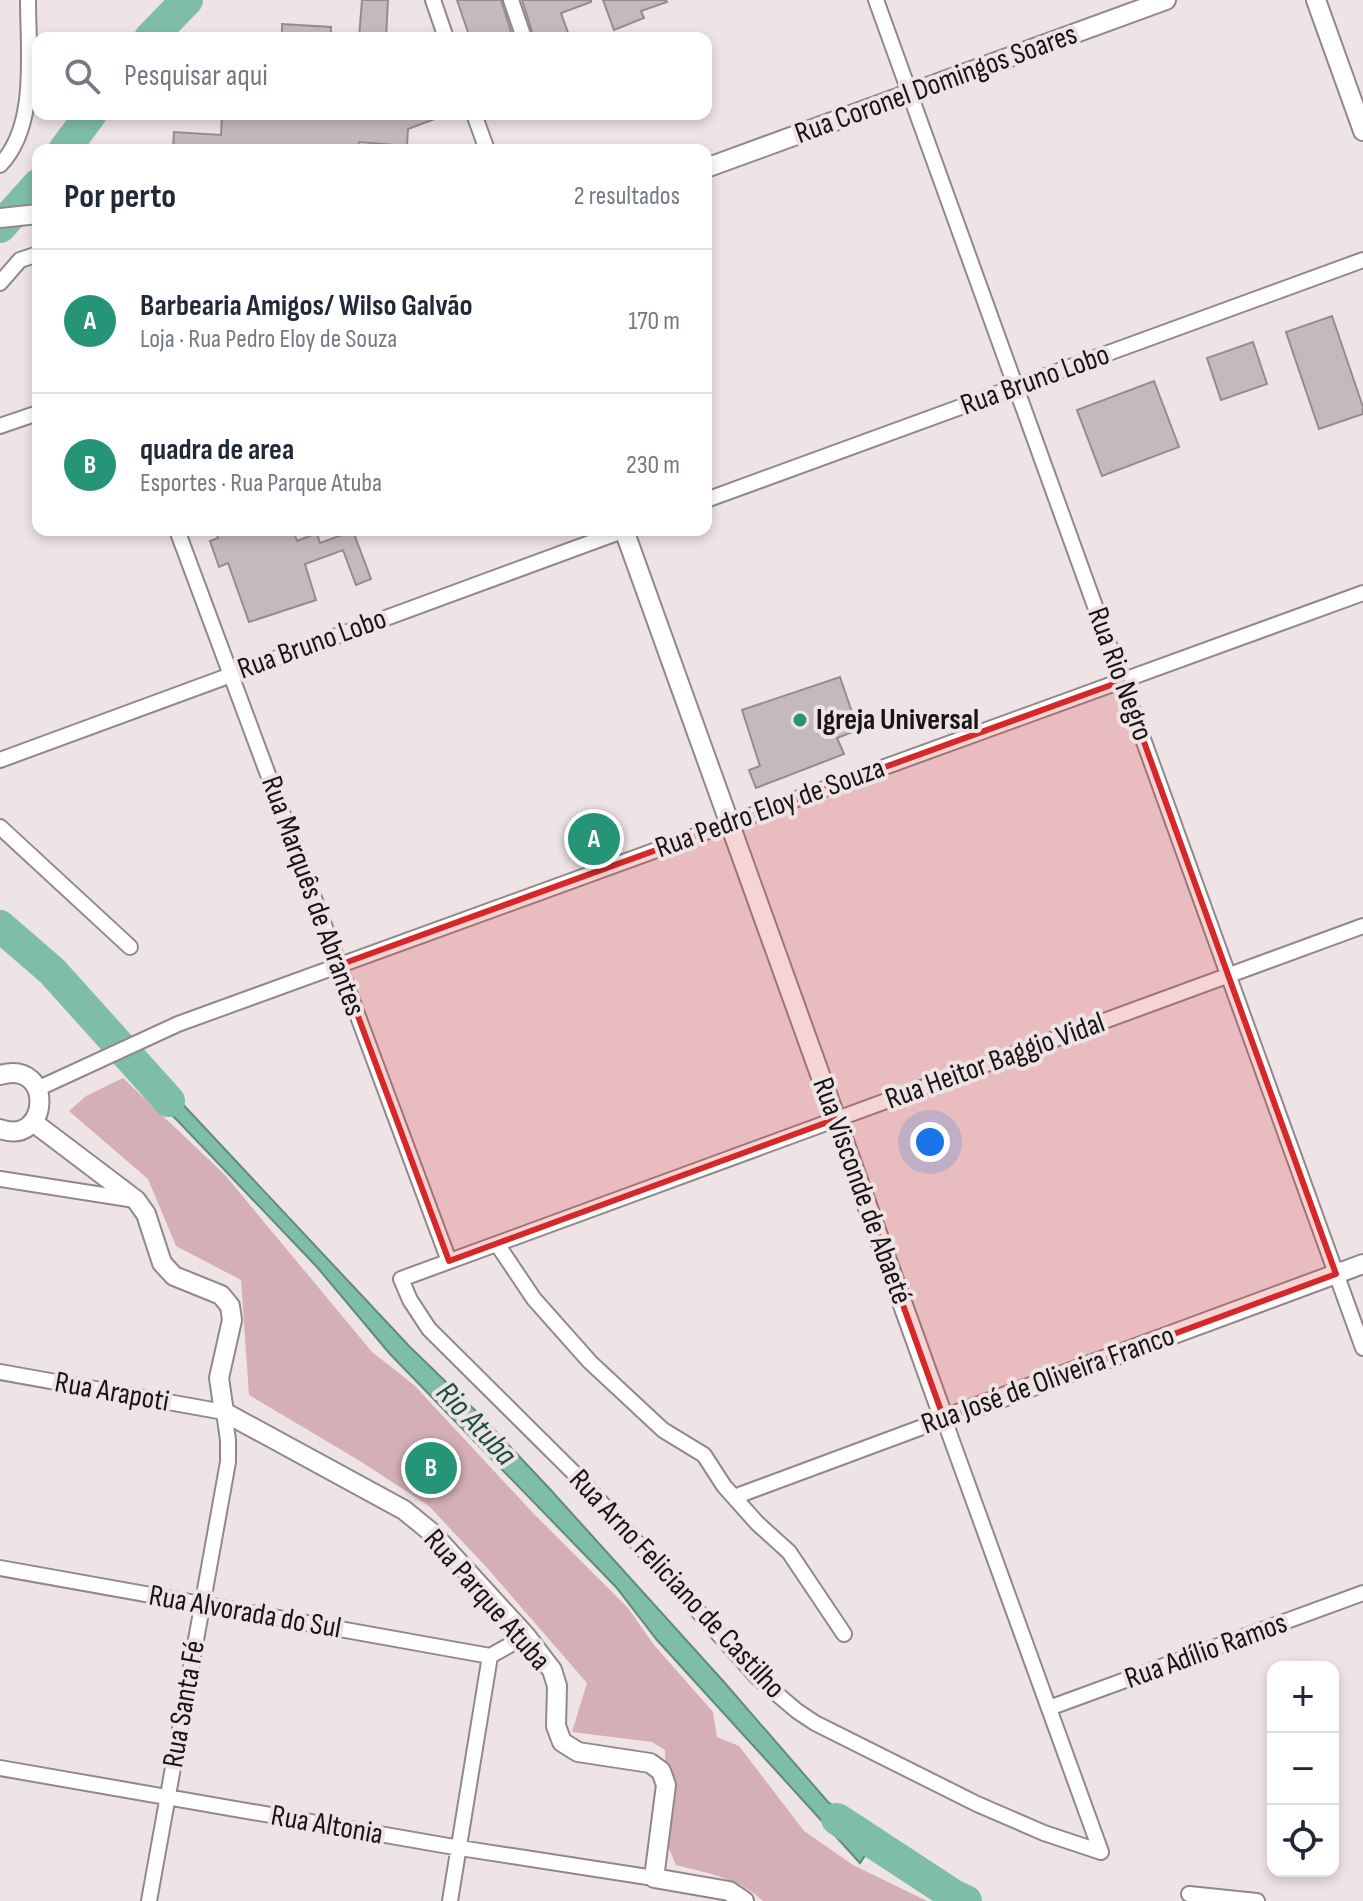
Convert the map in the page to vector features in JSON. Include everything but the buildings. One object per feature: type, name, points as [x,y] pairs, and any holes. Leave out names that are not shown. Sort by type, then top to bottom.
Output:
[{"type":"street","points":[[0,165],[10,155],[24,120],[28,0]]},
{"type":"street","points":[[433,0],[444,32]]},
{"type":"street","points":[[511,0],[522,32]]},
{"type":"street","name":"Rua Rio Negro","points":[[876,0],[1363,1348]]},
{"type":"street","name":"Rua Coronel Domingos Soares","points":[[712,166],[1166,0]]},
{"type":"street","points":[[1316,0],[1363,131]]},
{"type":"street","points":[[476,120],[485,144]]},
{"type":"street","points":[[0,218],[32,215]]},
{"type":"street","points":[[0,283],[20,260],[32,256]]},
{"type":"street","name":"Rua Bruno Lobo","points":[[712,498],[1363,260]]},
{"type":"street","points":[[0,426],[32,415]]},
{"type":"street","name":"Rua Marquês de Abrantes","points":[[179,536],[449,1261]]},
{"type":"street","name":"Rua Bruno Lobo","points":[[0,760],[608,536]]},
{"type":"street","name":"Rua Visconde de Abaeté","points":[[626,536],[1101,1852]]},
{"type":"street","name":"Rua Pedro Eloy de Souza","points":[[37,1089],[178,1024],[1363,593]]},
{"type":"street","points":[[0,827],[130,947]]},
{"type":"street","name":"Rua Heitor Baggio Vidal","points":[[401,1279],[1363,926]]},
{"type":"street","points":[[0,1129],[16,1131],[33,1122],[40,1106],[37,1089],[26,1077],[1,1073]]},
{"type":"street","points":[[33,1122],[136,1200],[146,1214],[162,1263],[174,1276],[221,1295],[230,1306],[232,1320],[219,1378],[224,1412]]},
{"type":"street","points":[[0,1179],[136,1200]]},
{"type":"street","points":[[497,1244],[534,1299],[565,1336],[663,1430],[699,1450],[734,1497],[789,1552],[844,1634]]},
{"type":"street","name":"Rua José de Oliveira Franco","points":[[734,1497],[1363,1264]]},
{"type":"street","name":"Rua Arno Feliciano de Castilho","points":[[401,1279],[414,1308],[429,1329],[587,1487],[740,1660],[775,1693],[815,1723],[977,1804],[1044,1833],[1101,1852]]},
{"type":"street","name":"Rua Arapoti","points":[[0,1372],[224,1412]]},
{"type":"street","name":"Rua Santa Fé","points":[[149,1901],[228,1462],[224,1412]]},
{"type":"street","name":"Rua Parque Atuba","points":[[224,1412],[404,1510],[431,1532],[526,1636],[552,1670],[557,1686],[556,1726],[562,1742],[578,1752],[650,1763],[661,1771],[666,1785],[654,1878]]},
{"type":"street","name":"Rua Alvorada do Sul","points":[[0,1568],[490,1656]]},
{"type":"street","name":"Rua Adílio Ramos","points":[[1049,1708],[1363,1593]]},
{"type":"street","points":[[450,1901],[490,1656],[526,1636]]},
{"type":"street","name":"Rua Altonia","points":[[0,1768],[460,1848],[654,1878]]},
{"type":"street","points":[[654,1878],[729,1891],[741,1900]]},
{"type":"street","points":[[1189,1894],[1257,1901]]},
{"type":"highlighted area","points":[[1122,681],[1336,1274],[944,1419],[836,1119],[449,1261],[339,965]]},
{"type":"shaded area","points":[[123,1078],[225,1175],[372,1352],[414,1385],[534,1514],[628,1608],[654,1645],[713,1712],[717,1737],[739,1746],[804,1831],[853,1865],[927,1901],[763,1901],[733,1882],[676,1865],[667,1844],[665,1750],[652,1742],[572,1732],[587,1683],[429,1506],[249,1395],[241,1280],[176,1246],[148,1179],[69,1111],[86,1096]]},
{"type":"water","points":[[147,1066],[409,1346],[548,1487],[828,1802],[877,1837],[860,1863],[657,1640],[616,1587],[390,1354],[317,1267],[177,1120],[125,1071]]},
{"type":"waterway","points":[[156,32],[187,0]]},
{"type":"waterway","points":[[68,144],[86,120]]},
{"type":"waterway","points":[[0,227],[32,192]]},
{"type":"waterway","name":"Rio Atuba","points":[[0,926],[52,971],[169,1101]]},
{"type":"waterway","name":"Rio Atuba","points":[[837,1819],[966,1901]]},
{"type":"place","name":"Igreja Universal","points":[[800,720]]},
{"type":"place","name":"Barbearia Amigos/ Wilso Galvão","points":[[594,839]]},
{"type":"place","name":"quadra de area","points":[[431,1468]]}]
